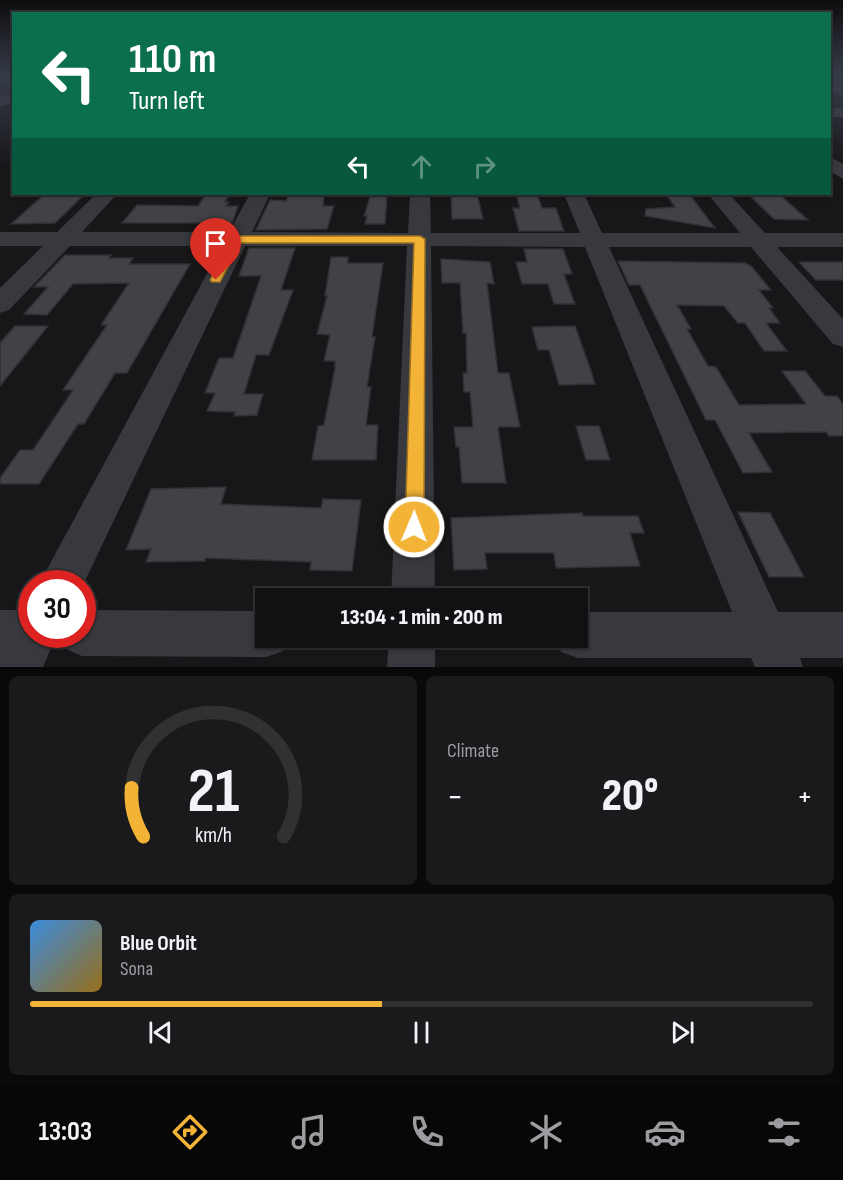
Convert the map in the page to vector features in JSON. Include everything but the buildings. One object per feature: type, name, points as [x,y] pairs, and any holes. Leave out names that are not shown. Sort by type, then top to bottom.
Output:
[{"type":"street","points":[[831,163],[843,173]]},
{"type":"street","points":[[0,304],[106,195]]},
{"type":"street","points":[[67,570],[259,195]]},
{"type":"street","points":[[413,588],[420,195]]},
{"type":"street","points":[[574,195],[772,651]]},
{"type":"street","points":[[719,195],[843,336]]},
{"type":"street","points":[[0,239],[843,240]]},
{"type":"street","points":[[0,633],[18,634]]},
{"type":"street","points":[[96,633],[255,634]]},
{"type":"street","points":[[588,636],[772,651],[843,635]]},
{"type":"street","points":[[18,667],[27,648]]},
{"type":"street","points":[[411,667],[412,648]]},
{"type":"route","points":[[216,280],[237,239],[420,239],[414,527]]}]
